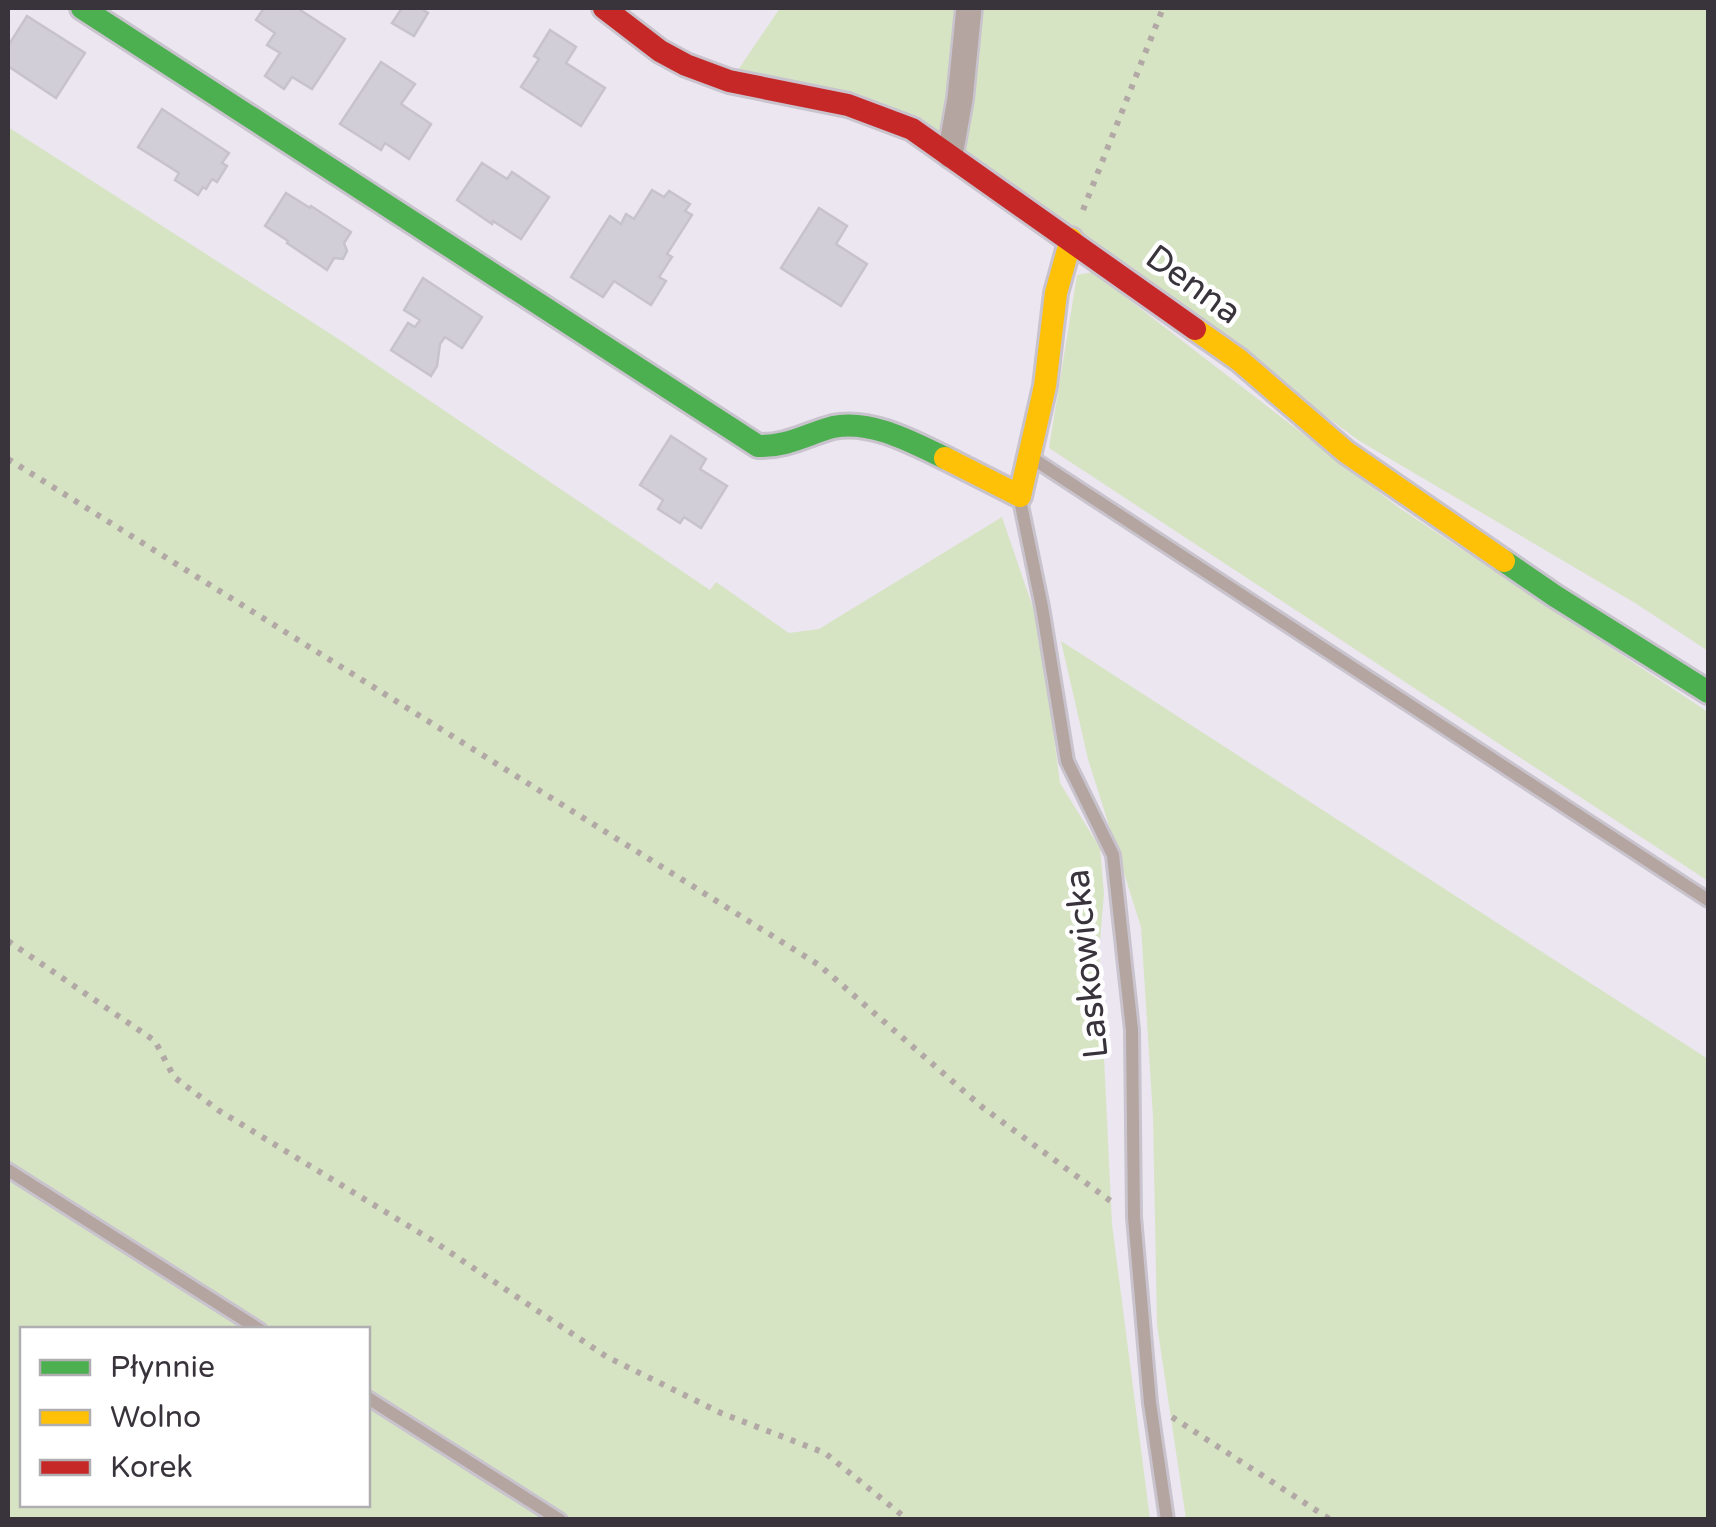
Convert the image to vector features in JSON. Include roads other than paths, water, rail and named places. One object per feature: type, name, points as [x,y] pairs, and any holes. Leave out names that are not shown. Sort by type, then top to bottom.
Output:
[{"type":"street","points":[[82,8],[758,446],[794,444],[848,425],[875,430],[1020,496]]},
{"type":"street","name":"Denna","points":[[604,8],[660,51],[729,82],[848,104],[912,129],[1239,360],[1346,452],[1556,596],[1708,692]]},
{"type":"street","points":[[950,155],[969,8]]},
{"type":"street","name":"Laskowicka","points":[[1020,496],[1045,386],[1056,293],[1071,239]]},
{"type":"lane","points":[[1029,456],[1708,900]]},
{"type":"lane","name":"Laskowicka","points":[[1020,496],[1067,761],[1112,855],[1132,1030],[1134,1217],[1150,1403],[1167,1520]]},
{"type":"lane","points":[[8,1170],[255,1327]]},
{"type":"lane","points":[[370,1399],[560,1520]]}]
